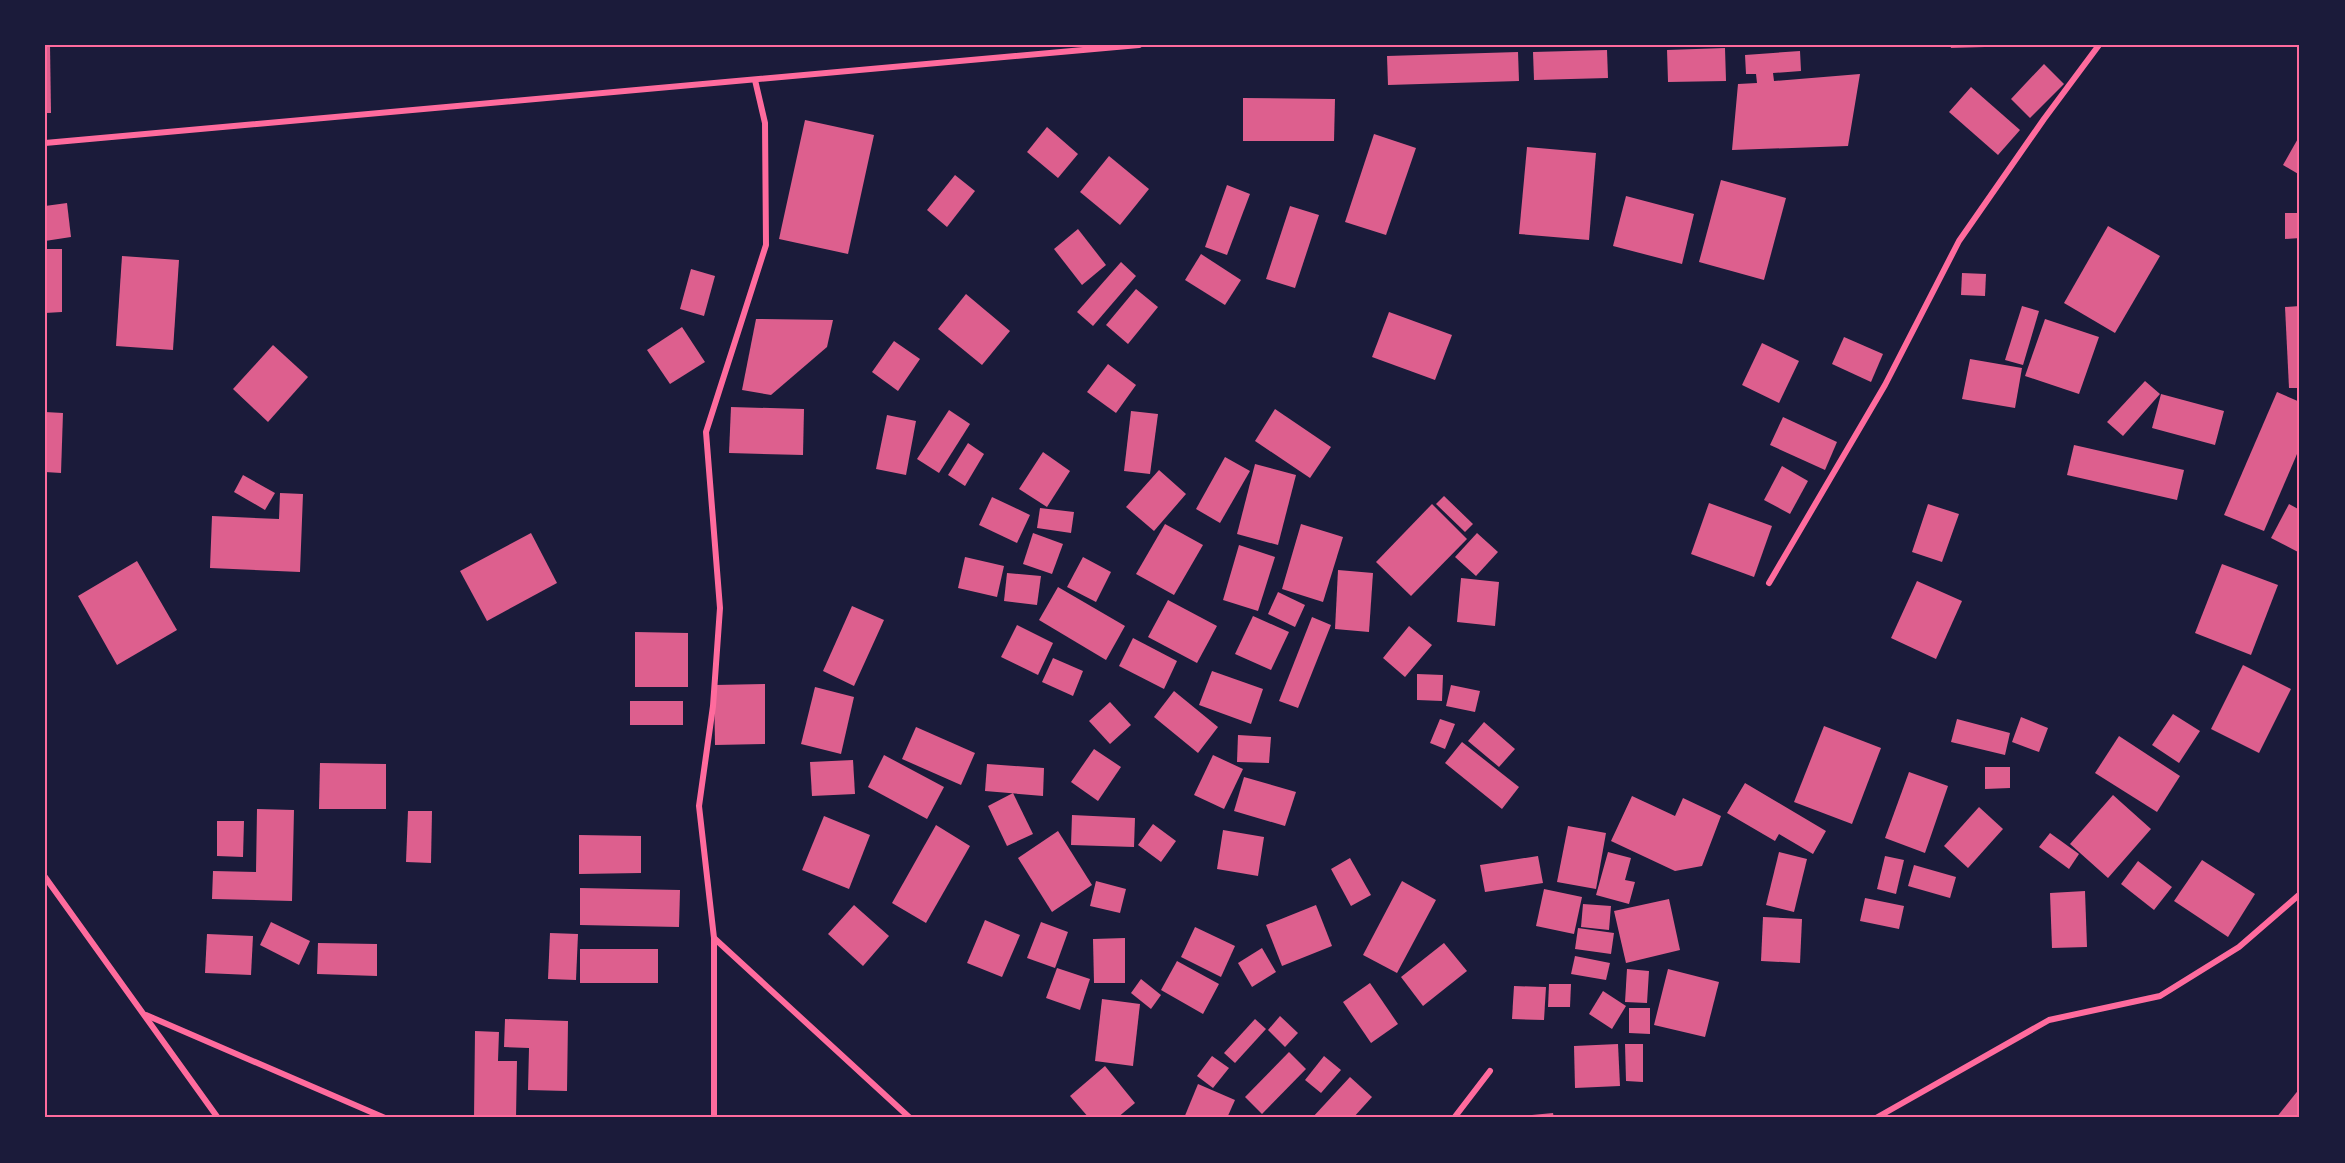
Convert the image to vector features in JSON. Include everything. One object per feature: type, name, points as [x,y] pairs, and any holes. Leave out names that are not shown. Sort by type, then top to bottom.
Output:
[{"type":"street","points":[[45,143],[1139,45]]},
{"type":"street","points":[[1769,583],[1885,385],[1959,241],[2099,45]]},
{"type":"street","points":[[714,1118],[714,938],[699,806],[713,706],[720,608],[706,432],[766,245],[765,123],[755,80]]},
{"type":"street","points":[[45,877],[218,1118]]},
{"type":"street","points":[[1876,1118],[2049,1020],[2160,996],[2239,947],[2300,894]]},
{"type":"street","points":[[714,938],[910,1118]]},
{"type":"street","points":[[146,1015],[385,1118]]},
{"type":"street","points":[[1454,1118],[1490,1071]]},
{"type":"building","points":[[45,45],[50,45],[51,113],[45,113]]},
{"type":"building","points":[[1950,45],[1985,45],[1985,47],[1951,48]]},
{"type":"building","points":[[1725,48],[1726,81],[1668,82],[1667,50]]},
{"type":"building","points":[[1607,50],[1608,78],[1534,80],[1533,52]]},
{"type":"building","points":[[1800,51],[1801,71],[1773,73],[1774,81],[1860,74],[1848,146],[1732,150],[1738,84],[1757,83],[1756,74],[1746,74],[1745,55]]},
{"type":"building","points":[[1518,52],[1519,81],[1388,85],[1387,56]]},
{"type":"building","points":[[2044,64],[2064,84],[2030,118],[2011,99]]},
{"type":"building","points":[[1971,87],[2020,130],[1998,155],[1949,112]]},
{"type":"building","points":[[1243,98],[1335,99],[1334,141],[1243,141]]},
{"type":"building","points":[[805,120],[874,135],[848,254],[779,239]]},
{"type":"building","points":[[1047,127],[1078,154],[1058,178],[1027,152]]},
{"type":"building","points":[[1374,134],[1416,148],[1386,235],[1345,222]]},
{"type":"building","points":[[2300,135],[2300,175],[2283,165]]},
{"type":"building","points":[[1527,147],[1596,153],[1589,240],[1519,234]]},
{"type":"building","points":[[1109,156],[1149,189],[1120,225],[1080,192]]},
{"type":"building","points":[[955,175],[975,191],[947,227],[927,210]]},
{"type":"building","points":[[1721,180],[1786,198],[1764,280],[1699,262]]},
{"type":"building","points":[[1227,185],[1250,194],[1227,255],[1205,247]]},
{"type":"building","points":[[1626,196],[1694,214],[1682,264],[1613,246]]},
{"type":"building","points":[[67,203],[71,237],[45,241],[45,206]]},
{"type":"building","points":[[1290,206],[1319,215],[1295,288],[1266,279]]},
{"type":"building","points":[[2285,213],[2300,213],[2300,238],[2285,239]]},
{"type":"building","points":[[2108,226],[2160,256],[2115,333],[2064,303]]},
{"type":"building","points":[[1078,229],[1106,265],[1082,285],[1054,249]]},
{"type":"building","points":[[45,249],[62,249],[62,312],[45,313]]},
{"type":"building","points":[[1201,254],[1241,280],[1225,305],[1185,280]]},
{"type":"building","points":[[122,256],[179,260],[173,350],[116,346]]},
{"type":"building","points":[[1121,262],[1136,276],[1093,326],[1077,312]]},
{"type":"building","points":[[691,269],[715,276],[704,316],[680,309]]},
{"type":"building","points":[[1962,273],[1986,274],[1985,296],[1961,295]]},
{"type":"building","points":[[1136,289],[1158,307],[1128,344],[1106,325]]},
{"type":"building","points":[[966,294],[1010,331],[982,365],[938,329]]},
{"type":"building","points":[[2022,306],[2039,311],[2023,365],[2005,360]]},
{"type":"building","points":[[2300,306],[2300,388],[2289,388],[2285,307]]},
{"type":"building","points":[[1389,312],[1452,335],[1435,380],[1372,357]]},
{"type":"building","points":[[756,319],[833,320],[827,347],[771,395],[742,390]]},
{"type":"building","points":[[2045,319],[2099,337],[2079,394],[2025,376]]},
{"type":"building","points":[[682,327],[705,362],[670,384],[647,350]]},
{"type":"building","points":[[1844,337],[1883,354],[1871,382],[1832,364]]},
{"type":"building","points":[[894,341],[920,359],[898,391],[872,372]]},
{"type":"building","points":[[1762,343],[1799,361],[1779,403],[1742,385]]},
{"type":"building","points":[[273,345],[308,377],[268,422],[233,389]]},
{"type":"building","points":[[1970,359],[2022,368],[2015,408],[1962,399]]},
{"type":"building","points":[[1108,364],[1136,385],[1116,413],[1087,392]]},
{"type":"building","points":[[2145,381],[2160,394],[2123,436],[2107,422]]},
{"type":"building","points":[[2277,392],[2300,402],[2300,447],[2264,531],[2224,515]]},
{"type":"building","points":[[2161,394],[2224,411],[2215,445],[2152,428]]},
{"type":"building","points":[[731,407],[804,409],[803,455],[729,453]]},
{"type":"building","points":[[1275,409],[1331,447],[1310,478],[1255,441]]},
{"type":"building","points":[[949,410],[970,424],[939,473],[917,459]]},
{"type":"building","points":[[1131,411],[1158,414],[1150,474],[1124,471]]},
{"type":"building","points":[[45,412],[63,413],[61,473],[45,472]]},
{"type":"building","points":[[887,415],[916,421],[906,475],[876,469]]},
{"type":"building","points":[[1783,417],[1837,442],[1825,470],[1770,445]]},
{"type":"building","points":[[968,443],[984,454],[965,486],[948,475]]},
{"type":"building","points":[[2074,445],[2184,470],[2177,500],[2067,475]]},
{"type":"building","points":[[1043,452],[1070,471],[1047,507],[1019,489]]},
{"type":"building","points":[[1225,457],[1250,471],[1220,523],[1196,509]]},
{"type":"building","points":[[1255,464],[1296,475],[1278,545],[1237,534]]},
{"type":"building","points":[[1782,466],[1808,481],[1790,514],[1764,500]]},
{"type":"building","points":[[1159,470],[1186,494],[1154,531],[1126,507]]},
{"type":"building","points":[[243,475],[275,493],[265,510],[234,492]]},
{"type":"building","points":[[280,493],[303,494],[300,572],[210,568],[212,516],[279,519]]},
{"type":"building","points":[[1444,496],[1473,524],[1465,532],[1436,504]]},
{"type":"building","points":[[992,497],[1030,515],[1017,543],[979,525]]},
{"type":"building","points":[[1709,503],[1772,526],[1754,577],[1691,554]]},
{"type":"building","points":[[1432,504],[1467,539],[1411,596],[1376,562]]},
{"type":"building","points":[[1928,504],[1959,514],[1942,562],[1912,552]]},
{"type":"building","points":[[2289,504],[2300,510],[2300,553],[2271,538]]},
{"type":"building","points":[[1040,508],[1074,512],[1071,533],[1037,528]]},
{"type":"building","points":[[1165,524],[1203,545],[1174,595],[1136,574]]},
{"type":"building","points":[[1301,524],[1343,537],[1323,602],[1282,589]]},
{"type":"building","points":[[531,533],[557,583],[487,621],[460,571]]},
{"type":"building","points":[[1033,533],[1063,544],[1052,574],[1023,564]]},
{"type":"building","points":[[1477,533],[1498,552],[1476,576],[1455,557]]},
{"type":"building","points":[[1239,545],[1275,557],[1258,611],[1223,600]]},
{"type":"building","points":[[965,557],[1004,566],[997,597],[958,588]]},
{"type":"building","points":[[1083,557],[1111,572],[1096,602],[1067,587]]},
{"type":"building","points":[[137,561],[177,630],[117,665],[78,596]]},
{"type":"building","points":[[2222,564],[2278,585],[2251,655],[2195,633]]},
{"type":"building","points":[[1338,570],[1373,573],[1369,632],[1335,629]]},
{"type":"building","points":[[1007,573],[1041,576],[1037,605],[1004,601]]},
{"type":"building","points":[[1461,578],[1499,582],[1495,626],[1457,622]]},
{"type":"building","points":[[1917,581],[1962,601],[1936,659],[1891,638]]},
{"type":"building","points":[[1058,587],[1125,626],[1106,660],[1039,620]]},
{"type":"building","points":[[1278,592],[1305,605],[1295,627],[1268,614]]},
{"type":"building","points":[[1168,600],[1217,626],[1197,663],[1148,637]]},
{"type":"building","points":[[852,606],[884,620],[854,686],[823,671]]},
{"type":"building","points":[[1253,616],[1289,632],[1271,670],[1235,654]]},
{"type":"building","points":[[1312,617],[1331,625],[1298,708],[1279,701]]},
{"type":"building","points":[[1017,625],[1053,643],[1038,675],[1001,657]]},
{"type":"building","points":[[1409,626],[1432,645],[1405,677],[1383,658]]},
{"type":"building","points":[[635,632],[688,633],[688,687],[635,687]]},
{"type":"building","points":[[1133,638],[1177,661],[1164,689],[1119,666]]},
{"type":"building","points":[[1053,658],[1083,671],[1073,696],[1042,682]]},
{"type":"building","points":[[2243,665],[2291,689],[2259,753],[2211,729]]},
{"type":"building","points":[[1212,671],[1263,689],[1251,724],[1199,705]]},
{"type":"building","points":[[1417,674],[1443,675],[1442,701],[1417,700]]},
{"type":"building","points":[[765,684],[765,744],[715,745],[714,685]]},
{"type":"building","points":[[1451,685],[1480,691],[1475,712],[1446,706]]},
{"type":"building","points":[[815,687],[854,697],[841,754],[801,744]]},
{"type":"building","points":[[1174,691],[1218,727],[1198,753],[1154,717]]},
{"type":"building","points":[[630,701],[683,701],[683,725],[630,725]]},
{"type":"building","points":[[1110,702],[1131,725],[1110,744],[1089,721]]},
{"type":"building","points":[[2173,714],[2200,731],[2179,763],[2152,745]]},
{"type":"building","points":[[2021,717],[2048,728],[2039,752],[2012,742]]},
{"type":"building","points":[[1440,719],[1455,724],[1445,749],[1430,743]]},
{"type":"building","points":[[1957,719],[2010,733],[2005,755],[1951,742]]},
{"type":"building","points":[[1484,722],[1515,749],[1499,767],[1468,741]]},
{"type":"building","points":[[1824,726],[1881,748],[1852,824],[1794,802]]},
{"type":"building","points":[[916,727],[975,753],[961,785],[902,759]]},
{"type":"building","points":[[1238,735],[1271,737],[1269,763],[1237,762]]},
{"type":"building","points":[[2119,736],[2180,776],[2157,812],[2095,773]]},
{"type":"building","points":[[1462,742],[1519,787],[1502,809],[1445,763]]},
{"type":"building","points":[[1094,749],[1121,767],[1098,801],[1071,782]]},
{"type":"building","points":[[884,755],[944,787],[927,819],[868,787]]},
{"type":"building","points":[[1213,755],[1243,769],[1224,809],[1194,795]]},
{"type":"building","points":[[853,760],[855,794],[812,796],[810,762]]},
{"type":"building","points":[[320,763],[386,764],[386,809],[319,809]]},
{"type":"building","points":[[987,764],[1044,768],[1043,796],[985,791]]},
{"type":"building","points":[[1985,767],[2010,767],[2010,788],[1985,789]]},
{"type":"building","points":[[1909,772],[1948,786],[1925,853],[1885,838]]},
{"type":"building","points":[[1244,777],[1296,792],[1285,826],[1234,811]]},
{"type":"building","points":[[1745,783],[1826,831],[1813,854],[1779,834],[1775,841],[1727,813]]},
{"type":"building","points":[[1013,793],[1033,834],[1007,846],[988,806]]},
{"type":"building","points":[[2113,795],[2151,829],[2108,878],[2070,844]]},
{"type":"building","points":[[1632,796],[1675,816],[1683,798],[1721,816],[1702,866],[1675,871],[1611,841]]},
{"type":"building","points":[[1979,807],[2003,829],[1968,868],[1944,846]]},
{"type":"building","points":[[257,809],[294,810],[292,901],[212,899],[213,871],[256,872]]},
{"type":"building","points":[[408,811],[432,811],[431,863],[406,862]]},
{"type":"building","points":[[1072,815],[1135,818],[1134,847],[1071,845]]},
{"type":"building","points":[[824,816],[870,835],[849,889],[802,870]]},
{"type":"building","points":[[217,821],[244,821],[243,857],[217,856]]},
{"type":"building","points":[[1153,824],[1176,841],[1161,862],[1138,845]]},
{"type":"building","points":[[936,825],[970,846],[926,923],[892,903]]},
{"type":"building","points":[[1568,826],[1606,833],[1596,889],[1557,882]]},
{"type":"building","points":[[1223,830],[1264,837],[1258,876],[1217,869]]},
{"type":"building","points":[[1058,831],[1092,885],[1052,912],[1018,858]]},
{"type":"building","points":[[2050,833],[2079,854],[2069,869],[2039,847]]},
{"type":"building","points":[[579,835],[641,836],[641,873],[579,874]]},
{"type":"building","points":[[1608,852],[1631,858],[1625,880],[1635,882],[1629,904],[1596,895]]},
{"type":"building","points":[[1779,852],[1807,859],[1794,912],[1766,905]]},
{"type":"building","points":[[1538,856],[1543,883],[1485,892],[1480,865]]},
{"type":"building","points":[[1885,856],[1904,860],[1896,894],[1877,889]]},
{"type":"building","points":[[1350,858],[1371,895],[1351,906],[1331,869]]},
{"type":"building","points":[[2202,860],[2255,894],[2228,937],[2174,901]]},
{"type":"building","points":[[2138,861],[2172,887],[2154,910],[2121,884]]},
{"type":"building","points":[[1914,865],[1956,877],[1950,898],[1908,886]]},
{"type":"building","points":[[1096,881],[1126,889],[1120,913],[1090,906]]},
{"type":"building","points":[[1402,881],[1436,900],[1397,973],[1363,955]]},
{"type":"building","points":[[580,888],[680,890],[679,927],[580,925]]},
{"type":"building","points":[[1544,889],[1582,897],[1574,934],[1536,926]]},
{"type":"building","points":[[2085,891],[2087,947],[2052,948],[2050,893]]},
{"type":"building","points":[[1865,898],[1904,906],[1899,929],[1860,921]]},
{"type":"building","points":[[1669,899],[1680,950],[1626,963],[1614,911]]},
{"type":"building","points":[[1583,904],[1611,906],[1609,930],[1581,927]]},
{"type":"building","points":[[854,905],[889,936],[863,966],[828,934]]},
{"type":"building","points":[[1316,905],[1332,946],[1282,966],[1266,925]]},
{"type":"building","points":[[1763,917],[1802,919],[1800,963],[1761,961]]},
{"type":"building","points":[[985,920],[1020,935],[1002,977],[967,963]]},
{"type":"building","points":[[271,922],[310,941],[299,965],[260,945]]},
{"type":"building","points":[[1041,922],[1068,932],[1055,968],[1027,958]]},
{"type":"building","points":[[1195,927],[1235,946],[1221,977],[1181,957]]},
{"type":"building","points":[[1578,928],[1614,933],[1611,954],[1575,949]]},
{"type":"building","points":[[550,933],[578,934],[576,980],[548,979]]},
{"type":"building","points":[[207,934],[253,936],[251,975],[205,973]]},
{"type":"building","points":[[1125,938],[1125,983],[1094,983],[1093,939]]},
{"type":"building","points":[[318,943],[377,944],[377,976],[317,974]]},
{"type":"building","points":[[1444,943],[1467,971],[1423,1006],[1401,977]]},
{"type":"building","points":[[1262,948],[1276,972],[1252,987],[1238,963]]},
{"type":"building","points":[[580,949],[658,949],[658,983],[580,983]]},
{"type":"building","points":[[1575,956],[1610,963],[1606,980],[1571,974]]},
{"type":"building","points":[[1177,961],[1219,984],[1203,1014],[1161,990]]},
{"type":"building","points":[[1057,968],[1090,979],[1080,1010],[1046,998]]},
{"type":"building","points":[[1627,969],[1649,971],[1647,1003],[1625,1002]]},
{"type":"building","points":[[1668,969],[1719,982],[1705,1037],[1654,1025]]},
{"type":"building","points":[[1141,979],[1161,995],[1151,1009],[1131,993]]},
{"type":"building","points":[[1370,983],[1398,1024],[1371,1043],[1343,1002]]},
{"type":"building","points":[[1549,984],[1571,984],[1570,1007],[1548,1007]]},
{"type":"building","points":[[1514,986],[1546,987],[1544,1020],[1512,1019]]},
{"type":"building","points":[[1603,991],[1626,1006],[1612,1029],[1589,1014]]},
{"type":"building","points":[[1102,999],[1140,1004],[1133,1066],[1095,1061]]},
{"type":"building","points":[[1629,1008],[1650,1008],[1650,1034],[1629,1033]]},
{"type":"building","points":[[1280,1016],[1298,1033],[1285,1047],[1268,1030]]},
{"type":"building","points":[[505,1019],[568,1021],[567,1091],[528,1090],[529,1048],[504,1047]]},
{"type":"building","points":[[1255,1019],[1266,1029],[1235,1063],[1224,1053]]},
{"type":"building","points":[[475,1031],[499,1032],[498,1061],[517,1061],[516,1118],[474,1118]]},
{"type":"building","points":[[1618,1044],[1620,1086],[1575,1088],[1574,1046]]},
{"type":"building","points":[[1625,1044],[1643,1044],[1643,1082],[1626,1081]]},
{"type":"building","points":[[1289,1052],[1306,1069],[1262,1114],[1245,1097]]},
{"type":"building","points":[[1212,1056],[1229,1068],[1213,1088],[1197,1076]]},
{"type":"building","points":[[1324,1056],[1341,1070],[1321,1093],[1305,1080]]},
{"type":"building","points":[[1105,1066],[1135,1103],[1117,1118],[1089,1118],[1070,1096]]},
{"type":"building","points":[[1350,1077],[1372,1097],[1353,1118],[1312,1118]]},
{"type":"building","points":[[1198,1084],[1235,1100],[1227,1118],[1184,1118]]},
{"type":"building","points":[[2300,1088],[2300,1118],[2276,1118]]},
{"type":"building","points":[[1553,1113],[1554,1118],[1522,1118],[1522,1116]]}]
